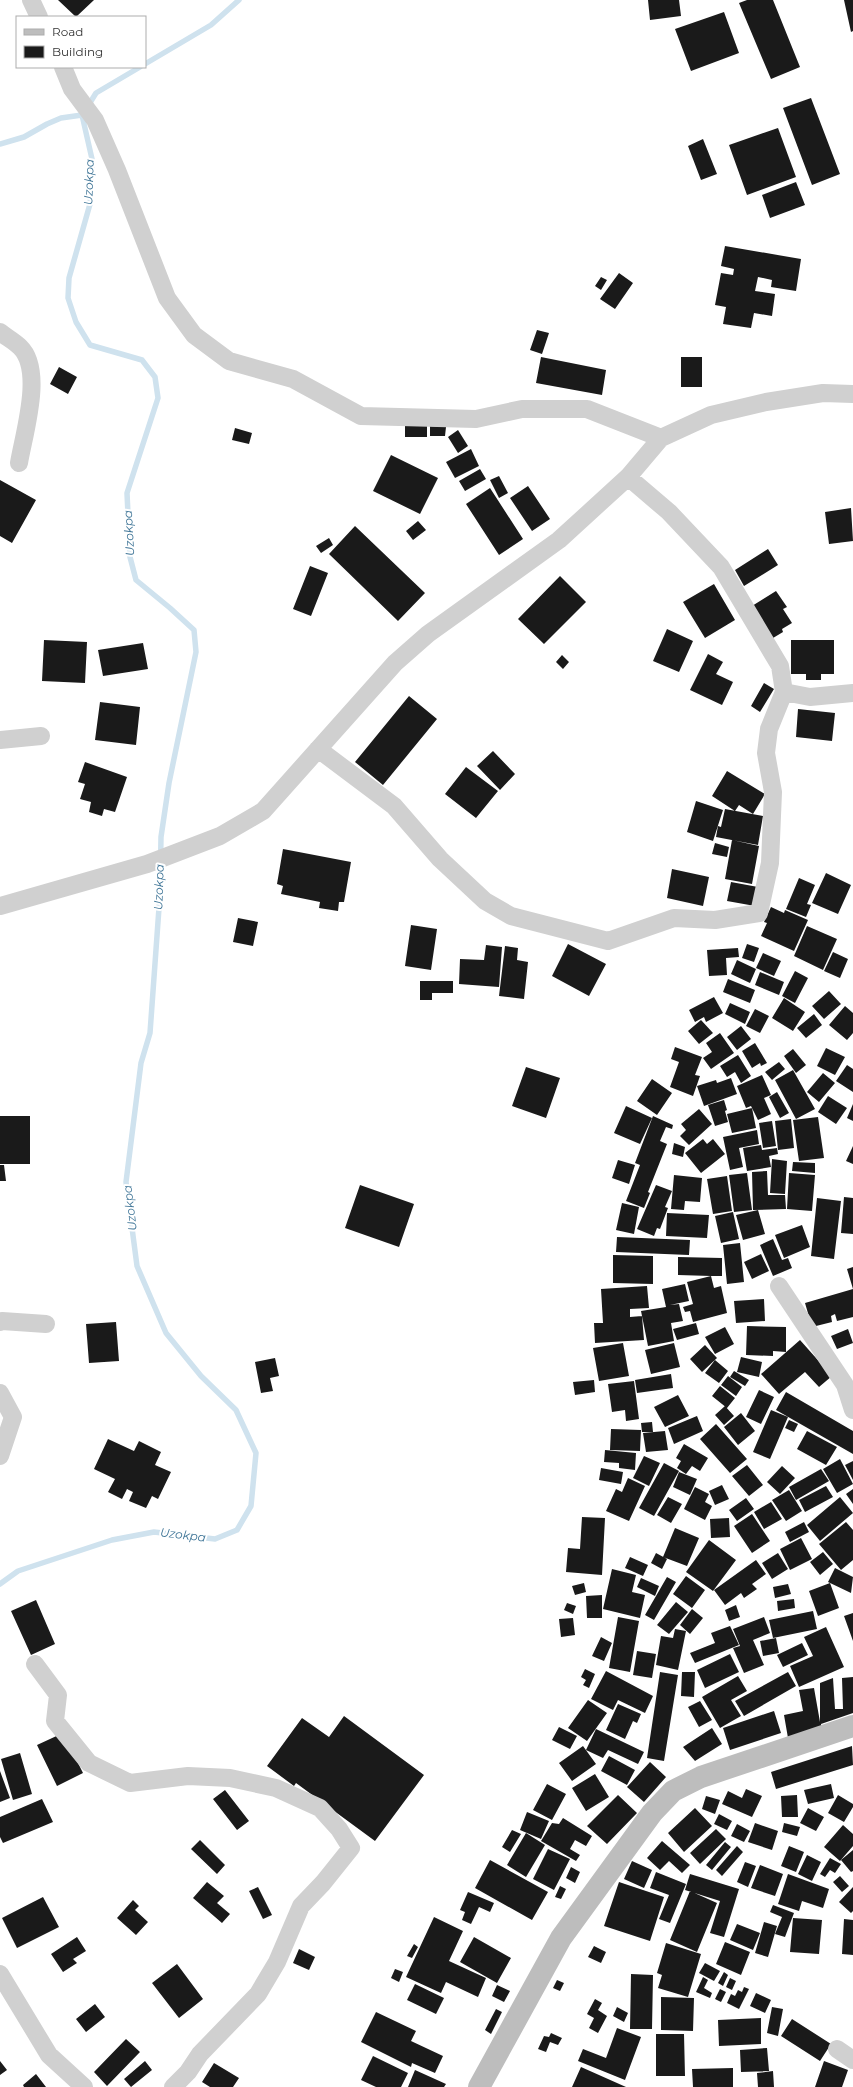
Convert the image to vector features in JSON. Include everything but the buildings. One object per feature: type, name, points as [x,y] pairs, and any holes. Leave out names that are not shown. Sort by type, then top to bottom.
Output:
[{"type":"main road","points":[[479,2087],[561,1938],[643,1824],[673,1791],[701,1777],[853,1726]]},
{"type":"street","points":[[31,0],[39,16]]},
{"type":"street","points":[[63,68],[72,89],[95,120],[117,170],[168,298],[194,335],[229,361],[293,379],[361,416],[476,419],[522,410],[587,409],[661,438]]},
{"type":"street","points":[[0,332],[21,347],[31,366],[33,383],[19,463]]},
{"type":"street","points":[[0,906],[147,864],[220,836],[263,811],[395,662],[428,634],[559,540],[628,477],[661,438],[711,415],[759,403],[823,393],[853,394]]},
{"type":"street","points":[[318,749],[394,806],[440,860],[485,901],[511,916],[608,941],[674,918],[715,920],[759,913],[770,855],[773,792],[766,753],[769,729],[784,692],[780,666],[720,567],[669,512],[628,477]]},
{"type":"street","points":[[784,692],[810,697],[853,693]]},
{"type":"street","points":[[0,740],[41,736]]},
{"type":"street","points":[[779,1286],[845,1385],[853,1410]]},
{"type":"street","points":[[0,1322],[2,1320],[46,1324]]},
{"type":"street","points":[[0,1393],[13,1417],[0,1456]]},
{"type":"street","points":[[35,1664],[58,1695],[55,1721],[90,1763],[130,1784],[188,1776],[230,1778],[276,1788],[320,1808],[339,1829],[351,1848],[323,1883],[301,1906],[277,1962],[258,1994],[200,2054],[188,2072],[173,2087]]},
{"type":"street","points":[[0,1974],[50,2055],[84,2087]]},
{"type":"street","points":[[838,2049],[853,2060]]},
{"type":"waterway","name":"Uzokpa","points":[[146,63],[211,25],[239,0]]},
{"type":"waterway","name":"Uzokpa","points":[[88,106],[96,93],[138,68]]},
{"type":"waterway","name":"Uzokpa","points":[[0,1584],[18,1571],[112,1540],[154,1532],[215,1539],[237,1530],[251,1506],[256,1453],[236,1410],[201,1376],[166,1333],[137,1266],[126,1182],[141,1063],[150,1033],[160,894],[161,837],[169,783],[196,652],[194,630],[136,580],[130,557],[127,493],[158,398],[155,377],[142,360],[90,345],[76,322],[68,298],[69,278],[90,204],[92,159],[82,115],[83,113]]},
{"type":"waterway","points":[[0,144],[24,137],[61,118],[82,115]]}]
